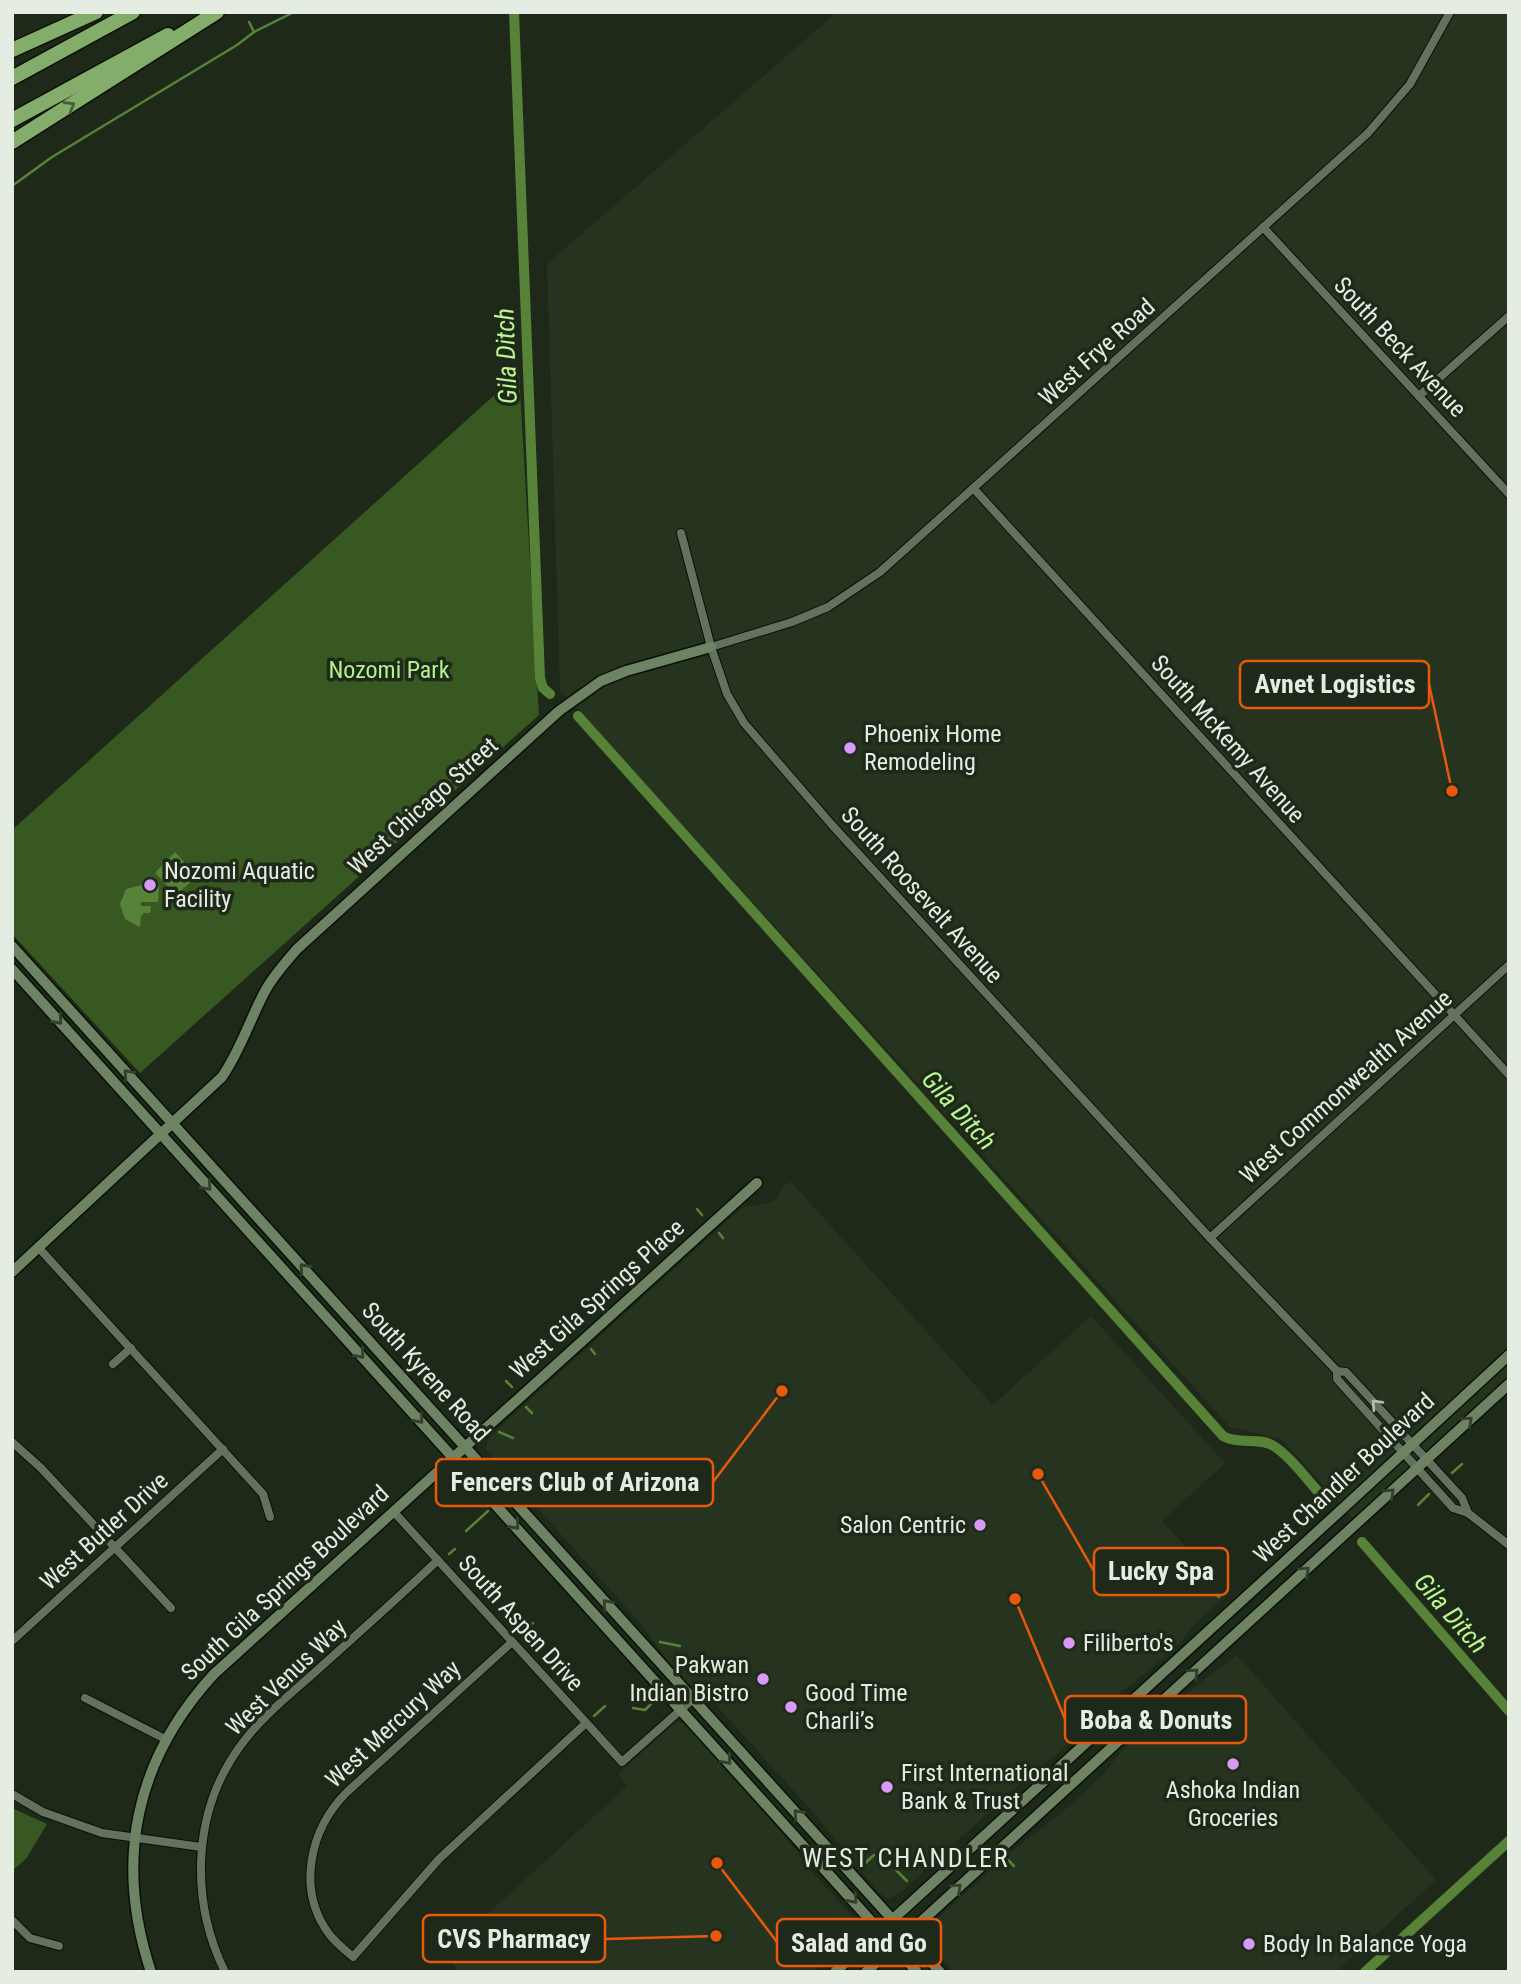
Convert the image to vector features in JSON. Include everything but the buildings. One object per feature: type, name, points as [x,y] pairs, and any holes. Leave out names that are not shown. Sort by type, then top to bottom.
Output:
[{"type":"highway","points":[[12,50],[96,12]]},
{"type":"highway","points":[[12,79],[133,12]]},
{"type":"highway","points":[[12,120],[211,12]]},
{"type":"highway","points":[[12,142],[217,12]]},
{"type":"main road","name":"West Chicago Street","points":[[12,1272],[207,1094],[240,1049],[273,978],[297,949],[559,711],[601,681],[626,671],[711,647]]},
{"type":"main road","name":"South Kyrene Road","points":[[12,946],[940,1972]]},
{"type":"main road","name":"South Kyrene Road","points":[[12,970],[917,1972]]},
{"type":"main road","name":"West Gila Springs Place","points":[[465,1446],[757,1183]]},
{"type":"main road","name":"West Chandler Boulevard","points":[[835,1972],[1509,1355]]},
{"type":"main road","name":"West Chandler Boulevard","points":[[866,1972],[1509,1384]]},
{"type":"main road","name":"South Gila Springs Boulevard","points":[[151,1972],[141,1937],[133,1869],[135,1837],[143,1797],[165,1739],[188,1704],[214,1674],[465,1446]]},
{"type":"main road","points":[[767,1780],[768,1795],[776,1814]]},
{"type":"street","name":"West Frye Road","points":[[711,647],[792,622],[828,607],[880,572],[1368,133],[1410,84],[1450,12]]},
{"type":"street","name":"South Beck Avenue","points":[[1263,227],[1509,494]]},
{"type":"street","points":[[1419,396],[1509,316]]},
{"type":"street","name":"South McKemy Avenue","points":[[974,489],[1509,1075]]},
{"type":"street","name":"South Roosevelt Avenue","points":[[681,533],[711,647],[727,694],[744,723],[832,825],[1210,1238],[1336,1371]]},
{"type":"street","name":"West Commonwealth Avenue","points":[[1210,1238],[1509,965]]},
{"type":"street","points":[[38,1247],[263,1494],[270,1517]]},
{"type":"street","points":[[113,1364],[131,1348]]},
{"type":"street","points":[[1468,1513],[1462,1498],[1412,1443],[1346,1372],[1336,1371],[1337,1379],[1453,1508],[1468,1513],[1509,1545]]},
{"type":"street","points":[[12,1442],[41,1468],[171,1608]]},
{"type":"street","name":"West Butler Drive","points":[[12,1641],[223,1449]]},
{"type":"street","name":"South Aspen Drive","points":[[393,1511],[621,1762],[681,1709]]},
{"type":"street","name":"West Venus Way","points":[[225,1972],[206,1922],[201,1883],[201,1847],[217,1785],[243,1742],[438,1560]]},
{"type":"street","name":"West Mercury Way","points":[[512,1642],[329,1811],[314,1842],[310,1878],[316,1907],[329,1934],[353,1957],[439,1858],[586,1723]]},
{"type":"street","points":[[85,1698],[165,1739]]},
{"type":"street","points":[[681,1709],[693,1699]]},
{"type":"street","points":[[12,1794],[43,1812],[75,1825],[102,1832],[201,1847]]},
{"type":"street","points":[[12,1920],[30,1938],[60,1946]]},
{"type":"shaded area","points":[[837,12],[1509,12],[1509,1383],[1357,1523],[1282,1439],[1230,1427],[560,690],[547,264]]},
{"type":"shaded area","points":[[175,852],[197,876],[176,895],[155,873]]},
{"type":"shaded area","points":[[141,885],[159,886],[158,902],[141,902],[141,906],[151,906],[150,913],[141,916],[140,927],[125,919],[120,904],[126,889]]},
{"type":"shaded area","points":[[791,1182],[993,1405],[1091,1316],[1225,1463],[1162,1521],[1228,1593],[1193,1626],[1179,1645],[1095,1714],[1080,1735],[1024,1780],[900,1893],[890,1899],[879,1893],[812,1811],[709,1697],[692,1687],[640,1623],[486,1450],[488,1438],[739,1210],[747,1206],[768,1204],[776,1199],[784,1185]]},
{"type":"shaded area","points":[[1237,1655],[1436,1880],[1335,1972],[954,1972],[927,1940],[927,1928],[1007,1855],[1059,1815],[1100,1778],[1126,1746],[1174,1703]]},
{"type":"shaded area","points":[[677,1721],[685,1724],[860,1925],[857,1940],[814,1972],[460,1972],[444,1954],[627,1786],[618,1774]]},
{"type":"green space","name":"Nozomi Park","points":[[519,373],[539,715],[140,1073],[12,934],[12,830]]},
{"type":"green space","points":[[12,1808],[47,1824],[26,1859],[12,1871]]},
{"type":"waterway","points":[[12,186],[52,157],[237,45],[254,32],[294,12]]},
{"type":"waterway","name":"Gila Ditch","points":[[514,12],[540,678],[543,688],[550,694]]},
{"type":"waterway","points":[[249,22],[254,32]]},
{"type":"waterway","name":"Gila Ditch","points":[[578,716],[1223,1436],[1272,1445],[1294,1464],[1327,1502]]},
{"type":"waterway","points":[[697,1209],[702,1215]]},
{"type":"waterway","points":[[719,1233],[723,1238]]},
{"type":"waterway","points":[[591,1349],[595,1354]]},
{"type":"waterway","points":[[506,1381],[512,1387]]},
{"type":"waterway","points":[[526,1407],[532,1413]]},
{"type":"waterway","points":[[499,1432],[513,1438]]},
{"type":"waterway","points":[[510,1471],[522,1460]]},
{"type":"waterway","points":[[1452,1473],[1462,1464]]},
{"type":"waterway","points":[[1418,1505],[1429,1494]]},
{"type":"waterway","points":[[466,1531],[488,1511]]},
{"type":"waterway","name":"Gila Ditch","points":[[1362,1542],[1509,1711]]},
{"type":"waterway","points":[[449,1554],[455,1549]]},
{"type":"waterway","points":[[1208,1588],[1219,1597]]},
{"type":"waterway","points":[[521,1634],[533,1623]]},
{"type":"waterway","points":[[660,1642],[680,1646]]},
{"type":"waterway","points":[[633,1708],[645,1710],[657,1698]]},
{"type":"waterway","points":[[594,1716],[605,1706]]},
{"type":"waterway","name":"Gila Ditch","points":[[1365,1972],[1509,1841]]},
{"type":"waterway","points":[[861,1867],[874,1855]]},
{"type":"waterway","points":[[1008,1860],[1014,1866]]},
{"type":"waterway","points":[[894,1868],[907,1881]]},
{"type":"waterway","points":[[835,1931],[848,1941]]},
{"type":"place","name":"Phoenix Home Remodeling","points":[[850,748]]},
{"type":"place","name":"Avnet Logistics","points":[[1452,791]]},
{"type":"place","name":"Nozomi Aquatic Facility","points":[[150,885]]},
{"type":"place","name":"Fencers Club of Arizona","points":[[782,1391]]},
{"type":"place","name":"Lucky Spa","points":[[1038,1474]]},
{"type":"place","name":"Salon Centric","points":[[980,1525]]},
{"type":"place","name":"Boba & Donuts","points":[[1015,1599]]},
{"type":"place","name":"Filiberto's","points":[[1069,1643]]},
{"type":"place","name":"Pakwan Indian Bistro","points":[[763,1679]]},
{"type":"place","name":"Good Time Charli’s","points":[[791,1707]]},
{"type":"place","name":"Ashoka Indian Groceries","points":[[1233,1764]]},
{"type":"place","name":"First International Bank & Trust","points":[[887,1787]]},
{"type":"place","name":"Salad and Go","points":[[717,1863]]},
{"type":"place","name":"CVS Pharmacy","points":[[716,1936]]},
{"type":"place","name":"Body In Balance Yoga","points":[[1249,1944]]},
{"type":"district","name":"WEST CHANDLER","points":[[906,1858]]}]
